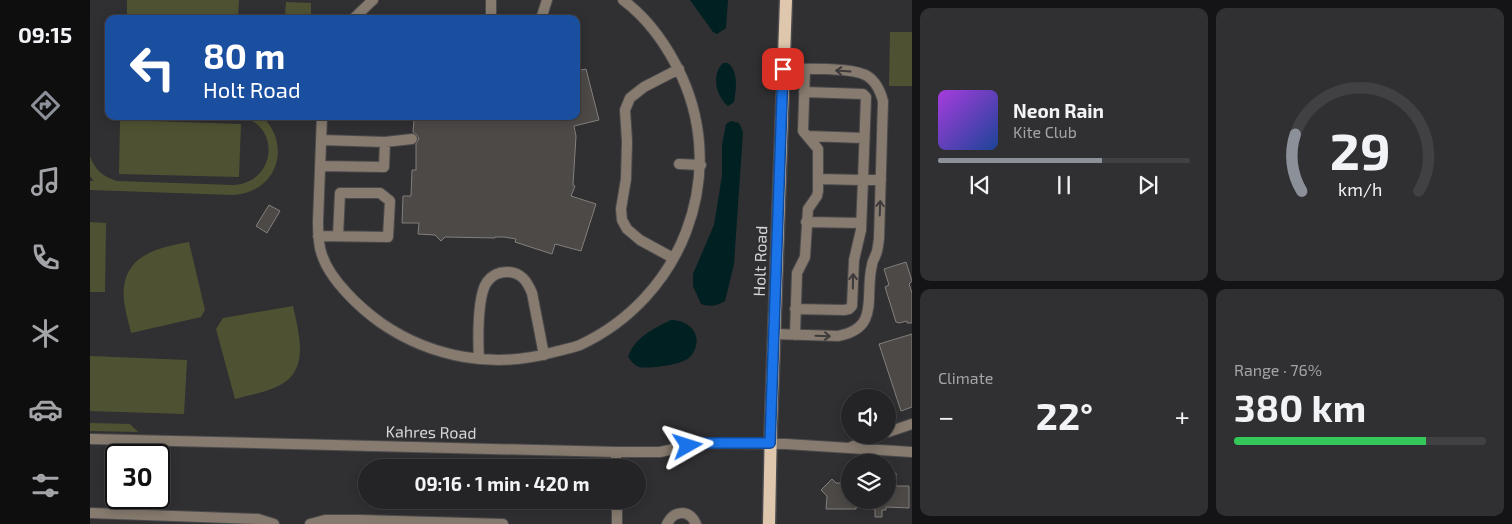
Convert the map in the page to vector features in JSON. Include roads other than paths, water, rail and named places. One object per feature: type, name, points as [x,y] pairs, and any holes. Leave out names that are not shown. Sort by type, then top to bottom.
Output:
[{"type":"main road","name":"Holt Road","points":[[769,524],[770,443],[786,0]]},
{"type":"street","points":[[357,15],[373,0]]},
{"type":"street","points":[[491,0],[491,15]]},
{"type":"street","points":[[542,15],[547,0]]},
{"type":"street","points":[[322,120],[318,236],[322,255],[329,269],[344,289],[373,318],[390,329],[430,348],[457,356],[479,359],[518,359],[544,355],[579,345],[628,314],[649,294],[662,278],[692,215],[701,165],[696,121],[689,93],[679,70],[667,46],[643,18],[623,0]]},
{"type":"street","points":[[774,334],[838,336],[856,330],[863,323],[870,305],[872,264],[877,253],[879,239],[883,101],[878,88],[868,76],[856,72],[783,69]]},
{"type":"street","points":[[673,258],[640,240],[627,229],[622,220],[621,209],[626,178],[627,141],[625,110],[630,98],[644,87],[679,70]]},
{"type":"street","points":[[795,335],[797,273],[805,257],[808,209],[817,196],[818,179],[818,149],[803,131],[805,70]]},
{"type":"street","points":[[795,309],[844,310],[852,306],[855,250],[861,223],[863,180],[865,95],[804,92]]},
{"type":"street","points":[[807,136],[864,138]]},
{"type":"street","points":[[321,140],[385,142],[412,139]]},
{"type":"street","points":[[320,166],[384,167],[385,142]]},
{"type":"street","points":[[679,164],[701,165]]},
{"type":"street","points":[[818,179],[881,180]]},
{"type":"street","points":[[318,236],[388,237],[390,201],[380,193],[340,193],[338,236]]},
{"type":"street","points":[[806,222],[861,223]]},
{"type":"street","points":[[479,359],[478,338],[483,290],[487,281],[502,272],[512,272],[522,276],[528,284],[532,293],[544,355]]},
{"type":"street","points":[[896,429],[912,424]]},
{"type":"street","name":"Kahres Road","points":[[90,439],[616,452],[660,452],[701,443],[770,443],[912,452]]},
{"type":"street","points":[[849,448],[859,444]]},
{"type":"street","points":[[616,452],[616,459]]},
{"type":"street","points":[[617,509],[617,524]]},
{"type":"street","points":[[90,513],[258,519],[274,524]]},
{"type":"street","points":[[667,524],[672,516],[677,513],[686,513],[694,518],[696,524]]},
{"type":"street","points":[[310,524],[325,520],[361,520],[502,524]]},
{"type":"water","points":[[690,0],[728,0],[726,28],[717,34],[713,32]]},
{"type":"water","points":[[723,63],[728,63],[734,71],[736,81],[734,102],[728,106],[720,97],[716,85],[717,73]]},
{"type":"water","points":[[731,121],[739,123],[743,132],[734,264],[725,301],[708,306],[701,304],[693,286],[693,274],[714,225],[722,176],[722,145],[726,124]]},
{"type":"water","points":[[671,320],[685,323],[694,331],[697,342],[691,356],[681,362],[658,367],[639,367],[634,364],[628,357],[635,344],[645,334]]}]
